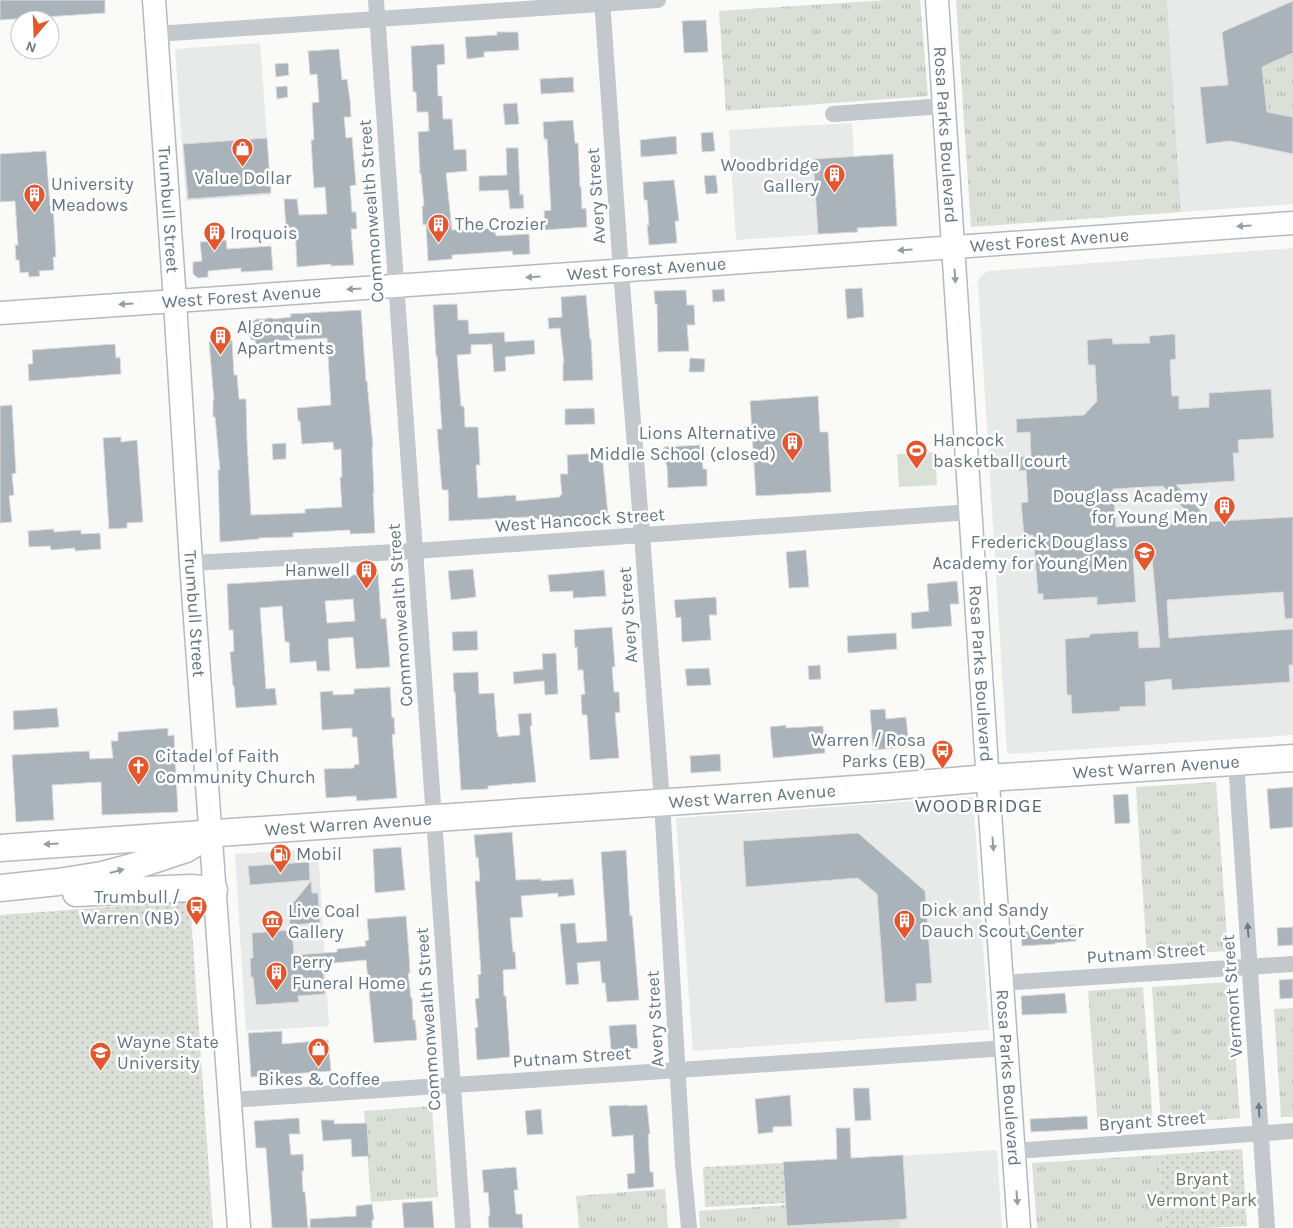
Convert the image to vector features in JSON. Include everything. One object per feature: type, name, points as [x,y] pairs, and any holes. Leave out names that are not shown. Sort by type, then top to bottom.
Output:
[{"type":"main road","name":"West Warren Avenue","points":[[0,848],[1293,758]]},
{"type":"main road","name":"West Warren Avenue","points":[[0,888],[71,880],[109,873],[186,849],[212,833]]},
{"type":"main road","points":[[0,895],[191,888],[214,890]]},
{"type":"street","name":"Trumbull Street","points":[[154,0],[191,562],[239,1228]]},
{"type":"street","name":"Commonwealth Street","points":[[376,0],[463,1228]]},
{"type":"street","points":[[156,34],[602,2],[658,0]]},
{"type":"street","name":"Rosa Parks Boulevard","points":[[937,0],[1019,1228]]},
{"type":"street","name":"Avery Street","points":[[602,2],[662,802],[688,1228]]},
{"type":"street","points":[[833,114],[944,106]]},
{"type":"street","name":"West Forest Avenue","points":[[0,313],[1293,223]]},
{"type":"street","name":"West Hancock Street","points":[[191,562],[415,551],[971,512]]},
{"type":"street","name":"Vermont Street","points":[[1236,762],[1267,1228]]},
{"type":"street","name":"Putnam Street","points":[[1002,983],[1293,964]]},
{"type":"street","name":"Putnam Street","points":[[230,1100],[1007,1048]]},
{"type":"street","name":"Bryant Street","points":[[1014,1151],[1293,1132]]},
{"type":"shaded area","points":[[1167,0],[1293,0],[1293,204],[1181,212]]},
{"type":"shaded area","points":[[260,43],[271,195],[186,201],[175,49]]},
{"type":"shaded area","points":[[852,123],[859,232],[736,240],[729,130]]},
{"type":"shaded area","name":"Frederick Douglass Academy for Young Men","points":[[1293,248],[1293,735],[1007,754],[979,279],[989,271]]},
{"type":"shaded area","points":[[973,797],[989,1030],[693,1051],[676,818]]},
{"type":"shaded area","points":[[318,849],[329,1026],[246,1031],[235,854]]},
{"type":"shaded area","points":[[997,1150],[1002,1228],[901,1228],[900,1219],[783,1163]]},
{"type":"green space","points":[[887,0],[920,0],[928,96],[726,111],[719,11]]},
{"type":"green space","points":[[956,0],[1167,0],[1181,212],[971,227]]},
{"type":"green space","points":[[1293,53],[1293,117],[1267,112],[1262,67]]},
{"type":"green space","name":"Hancock basketball court","points":[[935,452],[937,485],[899,487],[897,454]]},
{"type":"green space","points":[[1216,782],[1228,951],[1147,957],[1136,787]]},
{"type":"green space","name":"Wayne State University","points":[[190,901],[213,1228],[0,1228],[0,915]]},
{"type":"green space","points":[[1230,982],[1240,1118],[1161,1124],[1152,987]]},
{"type":"green space","points":[[1143,987],[1153,1123],[1098,1127],[1088,991]]},
{"type":"green space","points":[[1293,1008],[1293,1117],[1281,1117],[1274,1009]]},
{"type":"green space","points":[[432,1106],[438,1197],[371,1202],[364,1111]]},
{"type":"green space","name":"Bryant Vermont Park","points":[[1242,1149],[1247,1226],[1164,1228],[1159,1155]]},
{"type":"green space","points":[[1159,1155],[1164,1228],[1037,1228],[1032,1163]]},
{"type":"green space","points":[[783,1163],[785,1203],[705,1207],[703,1167]]},
{"type":"green space","points":[[665,1189],[668,1228],[579,1228],[576,1196]]},
{"type":"green space","points":[[786,1205],[900,1219],[901,1228],[700,1228],[699,1211]]},
{"type":"building","points":[[0,0],[105,0],[105,13],[60,16],[60,10],[10,10],[10,19],[0,20]]},
{"type":"building","points":[[1293,1],[1293,53],[1262,67],[1267,112],[1293,117],[1293,154],[1230,141],[1206,144],[1200,87],[1228,85],[1222,32]]},
{"type":"building","points":[[706,20],[708,52],[684,53],[682,21]]},
{"type":"building","points":[[497,32],[518,32],[519,50],[484,52],[484,57],[467,59],[465,37],[497,35]]},
{"type":"building","points":[[444,44],[445,64],[437,65],[438,96],[442,96],[443,119],[452,119],[454,150],[466,149],[467,171],[446,173],[452,230],[495,228],[496,236],[529,234],[530,254],[513,255],[512,251],[452,255],[452,259],[428,261],[426,224],[423,225],[422,206],[424,206],[418,132],[429,131],[428,112],[417,112],[416,92],[413,92],[411,46]]},
{"type":"building","points":[[339,49],[342,80],[347,79],[350,100],[351,117],[344,117],[346,138],[352,137],[356,185],[350,186],[352,212],[356,212],[357,229],[351,229],[354,265],[331,266],[331,264],[297,267],[295,227],[286,228],[284,199],[297,199],[299,215],[327,214],[325,187],[314,188],[311,140],[314,140],[312,103],[319,102],[317,74],[310,75],[308,51]]},
{"type":"building","points":[[288,63],[289,75],[276,77],[275,64]]},
{"type":"building","points":[[573,77],[574,92],[541,94],[540,79]]},
{"type":"building","points":[[287,86],[288,97],[277,99],[276,87]]},
{"type":"building","points":[[517,103],[519,124],[505,125],[503,104]]},
{"type":"building","points":[[573,120],[575,143],[578,143],[582,209],[586,208],[587,227],[545,230],[544,211],[551,210],[547,139],[544,139],[543,122]]},
{"type":"building","points":[[713,132],[715,151],[702,152],[701,133]]},
{"type":"building","points":[[676,136],[677,154],[641,157],[640,140]]},
{"type":"building","name":"Value Dollar","points":[[267,138],[271,193],[188,199],[183,144]]},
{"type":"building","points":[[506,148],[518,148],[520,195],[523,194],[524,208],[510,209],[508,190],[479,191],[479,176],[507,175]]},
{"type":"building","name":"University Meadows","points":[[46,151],[50,205],[53,205],[56,257],[53,257],[54,270],[39,271],[40,276],[29,277],[28,272],[20,273],[19,260],[16,260],[15,245],[18,245],[15,201],[0,202],[0,154]]},
{"type":"building","points":[[893,154],[897,226],[857,228],[858,232],[818,234],[813,159]]},
{"type":"building","points":[[716,175],[718,193],[706,194],[704,176]]},
{"type":"building","points":[[674,180],[679,221],[675,221],[677,243],[649,245],[647,200],[644,200],[643,182]]},
{"type":"building","points":[[226,240],[227,249],[271,246],[273,270],[241,272],[241,268],[208,271],[208,277],[198,278],[193,274],[193,262],[202,261],[200,242]]},
{"type":"building","points":[[862,288],[864,317],[847,319],[845,289]]},
{"type":"building","points":[[724,289],[725,301],[713,302],[712,290]]},
{"type":"building","points":[[686,290],[687,305],[694,305],[695,325],[687,325],[689,351],[658,352],[657,304],[655,304],[654,291]]},
{"type":"building","points":[[586,295],[593,380],[563,381],[564,363],[560,328],[549,329],[548,318],[562,317],[561,297]]},
{"type":"building","points":[[457,304],[458,320],[468,320],[469,334],[504,332],[505,342],[534,340],[535,354],[505,357],[506,371],[494,372],[492,344],[471,345],[471,354],[457,355],[461,406],[464,406],[465,427],[478,427],[480,465],[476,465],[478,498],[516,495],[516,501],[560,497],[562,495],[560,474],[568,474],[567,455],[602,453],[608,515],[529,520],[528,517],[449,521],[448,490],[442,490],[437,429],[442,429],[433,305]]},
{"type":"building","points":[[361,310],[373,447],[375,533],[350,534],[350,530],[293,533],[293,537],[220,542],[218,470],[220,470],[215,417],[213,417],[214,400],[209,342],[232,340],[234,375],[237,375],[239,399],[246,399],[251,515],[305,513],[305,509],[342,507],[341,449],[334,450],[333,442],[302,444],[300,421],[298,421],[297,408],[331,405],[327,338],[276,341],[276,344],[256,345],[255,340],[251,340],[249,321],[291,317],[290,314]]},
{"type":"building","name":"Douglass Academy for Young Men","points":[[1175,334],[1176,359],[1170,360],[1172,396],[1179,396],[1179,409],[1209,407],[1209,393],[1271,389],[1274,438],[1238,440],[1239,453],[1233,453],[1235,481],[1176,485],[1201,511],[1202,522],[1293,517],[1293,618],[1285,619],[1283,592],[1167,600],[1169,638],[1293,629],[1293,665],[1289,665],[1290,682],[1172,690],[1171,679],[1145,682],[1146,706],[1120,707],[1120,711],[1072,714],[1071,695],[1067,695],[1065,639],[1089,637],[1090,634],[1138,631],[1139,648],[1160,647],[1152,557],[1133,559],[1136,602],[1097,605],[1097,597],[1043,600],[1043,594],[1038,594],[1033,535],[1024,535],[1021,503],[1028,502],[1026,470],[1019,471],[1019,457],[1031,456],[1030,432],[1017,433],[1016,419],[1084,415],[1097,401],[1095,365],[1088,365],[1087,340],[1112,338],[1113,344],[1150,343],[1149,336]],"holes":[[[1163,486],[1196,522],[1116,527],[1113,489]]]},
{"type":"building","points":[[115,344],[116,358],[120,357],[121,374],[29,381],[28,364],[33,364],[32,350]]},
{"type":"building","points":[[690,358],[705,359],[704,372],[689,372]]},
{"type":"building","name":"Lions Alternative Middle School (closed)","points":[[818,396],[820,432],[828,432],[831,492],[756,496],[750,401]]},
{"type":"building","points":[[12,405],[16,473],[12,474],[14,495],[9,496],[12,522],[0,523],[0,406]]},
{"type":"building","points":[[594,408],[595,424],[565,425],[565,409]]},
{"type":"building","points":[[121,437],[121,442],[137,440],[143,522],[127,523],[127,528],[109,529],[103,438]]},
{"type":"building","points":[[286,443],[286,459],[273,460],[272,444]]},
{"type":"building","points":[[701,445],[703,469],[707,469],[707,486],[668,488],[664,447]]},
{"type":"building","points":[[54,529],[54,532],[81,530],[81,534],[100,533],[101,549],[75,551],[75,548],[51,550],[50,546],[29,547],[28,531]]},
{"type":"building","points":[[806,550],[809,587],[789,588],[786,552]]},
{"type":"building","points":[[473,569],[476,597],[451,600],[448,571]]},
{"type":"building","points":[[604,570],[606,596],[573,598],[573,591],[550,592],[548,575]]},
{"type":"building","points":[[378,573],[381,619],[386,618],[390,667],[356,669],[353,637],[328,639],[330,671],[317,671],[316,661],[290,663],[289,642],[285,642],[282,606],[260,608],[266,689],[275,688],[277,705],[236,708],[230,652],[234,651],[233,630],[229,630],[227,584]],"holes":[[[353,599],[355,621],[327,623],[325,601]]]},
{"type":"building","points":[[957,581],[959,604],[950,604],[952,626],[912,629],[911,613],[929,611],[927,584]]},
{"type":"building","points":[[716,597],[717,615],[709,615],[711,640],[682,642],[681,617],[676,618],[674,600]]},
{"type":"building","points":[[612,627],[615,667],[612,667],[614,692],[619,692],[620,712],[615,713],[619,758],[590,760],[587,715],[582,715],[581,695],[585,694],[583,670],[578,670],[574,630]]},
{"type":"building","points":[[477,631],[478,650],[453,651],[452,632]]},
{"type":"building","points":[[896,633],[897,649],[848,653],[847,636]]},
{"type":"building","points":[[556,653],[558,694],[545,695],[544,681],[514,684],[513,672],[543,669],[542,654]]},
{"type":"building","points":[[820,665],[821,679],[809,680],[808,666]]},
{"type":"building","points":[[709,668],[711,685],[687,686],[685,669]]},
{"type":"building","points":[[478,672],[479,694],[494,693],[498,737],[520,735],[518,714],[531,713],[532,726],[530,726],[536,782],[488,786],[488,789],[461,790],[453,673]]},
{"type":"building","points":[[390,687],[392,718],[394,717],[395,734],[392,735],[397,798],[357,801],[356,796],[326,798],[324,769],[354,768],[354,765],[359,764],[357,737],[352,737],[352,728],[322,730],[320,692],[333,691],[333,695],[354,694],[354,689]]},
{"type":"building","points":[[57,708],[59,727],[14,730],[13,711]]},
{"type":"building","points":[[885,709],[886,719],[906,717],[909,747],[873,750],[870,710]]},
{"type":"building","points":[[786,725],[786,728],[823,726],[825,753],[773,758],[770,727]]},
{"type":"building","points":[[168,728],[168,736],[174,735],[178,812],[102,815],[101,782],[52,785],[54,820],[16,822],[12,755],[89,751],[90,759],[113,758],[111,741],[118,741],[118,732]]},
{"type":"building","points":[[720,754],[721,771],[691,773],[690,756]]},
{"type":"building","points":[[1293,787],[1293,827],[1270,829],[1267,789]]},
{"type":"building","points":[[1128,794],[1130,823],[1115,824],[1113,795]]},
{"type":"building","points":[[512,832],[516,880],[573,879],[575,895],[558,897],[558,893],[521,896],[523,917],[510,918],[516,969],[503,970],[510,1057],[477,1060],[475,1028],[478,1027],[475,999],[479,998],[478,975],[481,974],[475,881],[480,881],[474,835]]},
{"type":"building","name":"Dick and Sandy Dauch Scout Center","points":[[858,833],[925,891],[932,983],[916,984],[917,1001],[885,1003],[877,894],[858,878],[746,887],[743,841]]},
{"type":"building","points":[[401,847],[405,890],[375,893],[373,849]]},
{"type":"building","points":[[626,850],[630,916],[632,915],[639,1000],[607,1002],[605,983],[602,983],[600,961],[577,963],[579,984],[566,985],[560,924],[575,923],[577,943],[607,941],[601,852]]},
{"type":"building","points":[[309,862],[310,880],[250,885],[248,866]]},
{"type":"building","points":[[311,881],[312,893],[318,893],[320,923],[290,925],[289,908]]},
{"type":"building","points":[[406,916],[410,973],[408,973],[417,1040],[374,1043],[366,960],[323,964],[325,994],[298,996],[299,1002],[256,1005],[253,977],[251,977],[250,958],[253,958],[252,933],[292,930],[294,955],[337,952],[337,949],[366,946],[365,941],[369,940],[367,919]]},
{"type":"building","points":[[1075,925],[1076,941],[1022,946],[1021,932],[1062,930],[1061,926]]},
{"type":"building","points":[[1293,927],[1293,945],[1278,946],[1277,928]]},
{"type":"building","points":[[1293,979],[1293,998],[1280,999],[1279,980]]},
{"type":"building","points":[[1065,993],[1067,1013],[1022,1015],[1021,996]]},
{"type":"building","points":[[636,1024],[638,1048],[611,1050],[609,1026]]},
{"type":"building","points":[[282,1031],[282,1044],[328,1040],[331,1071],[251,1077],[248,1033]]},
{"type":"building","points":[[853,1088],[869,1088],[871,1120],[855,1121]]},
{"type":"building","points":[[790,1095],[792,1126],[773,1127],[773,1132],[758,1134],[755,1099]]},
{"type":"building","points":[[647,1105],[650,1134],[648,1134],[650,1172],[653,1172],[654,1187],[628,1189],[627,1174],[635,1173],[633,1135],[612,1137],[609,1106]]},
{"type":"building","points":[[541,1109],[543,1134],[527,1135],[525,1111]]},
{"type":"building","points":[[1087,1116],[1088,1129],[1031,1132],[1030,1119]]},
{"type":"building","points":[[299,1118],[300,1134],[289,1134],[291,1155],[303,1154],[303,1192],[305,1192],[308,1228],[272,1228],[266,1148],[256,1148],[254,1121]]},
{"type":"building","points":[[321,1120],[334,1120],[334,1124],[367,1123],[369,1156],[352,1157],[351,1139],[323,1141]]},
{"type":"building","points":[[836,1128],[850,1128],[851,1158],[903,1155],[907,1219],[787,1226],[783,1162],[837,1159]]},
{"type":"building","points":[[516,1167],[518,1190],[514,1190],[516,1214],[522,1214],[523,1228],[489,1228],[488,1192],[484,1193],[482,1170]]},
{"type":"building","points":[[432,1201],[434,1228],[404,1228],[402,1203]]},
{"type":"building","points":[[372,1204],[374,1220],[372,1220],[372,1228],[310,1228],[310,1219],[356,1216],[356,1206]]},
{"type":"place","name":"Value Dollar","points":[[243,167]]},
{"type":"place","name":"Woodbridge Gallery","points":[[835,194]]},
{"type":"place","name":"University Meadows","points":[[35,213]]},
{"type":"place","name":"The Crozier","points":[[439,243]]},
{"type":"place","name":"Iroquois","points":[[214,252]]},
{"type":"place","name":"Algonquin Apartments","points":[[221,356]]},
{"type":"place","name":"Lions Alternative Middle School (closed)","points":[[792,462]]},
{"type":"place","name":"Hancock basketball court","points":[[917,469]]},
{"type":"place","name":"Douglass Academy for Young Men","points":[[1224,525]]},
{"type":"place","name":"Frederick Douglass Academy for Young Men","points":[[1144,571]]},
{"type":"place","name":"Hanwell","points":[[366,589]]},
{"type":"place","name":"Warren / Rosa Parks (EB)","points":[[942,769]]},
{"type":"place","name":"Citadel of Faith Community Church","points":[[139,785]]},
{"type":"place","name":"Mobil","points":[[280,873]]},
{"type":"place","name":"Trumbull / Warren (NB)","points":[[196,926]]},
{"type":"place","name":"Dick and Sandy Dauch Scout Center","points":[[905,939]]},
{"type":"place","name":"Live Coal Gallery","points":[[272,940]]},
{"type":"place","name":"Perry Funeral Home","points":[[276,991]]},
{"type":"place","name":"Bikes & Coffee","points":[[319,1068]]},
{"type":"place","name":"Wayne State University","points":[[101,1071]]},
{"type":"district","name":"WOODBRIDGE","points":[[979,806]]}]
